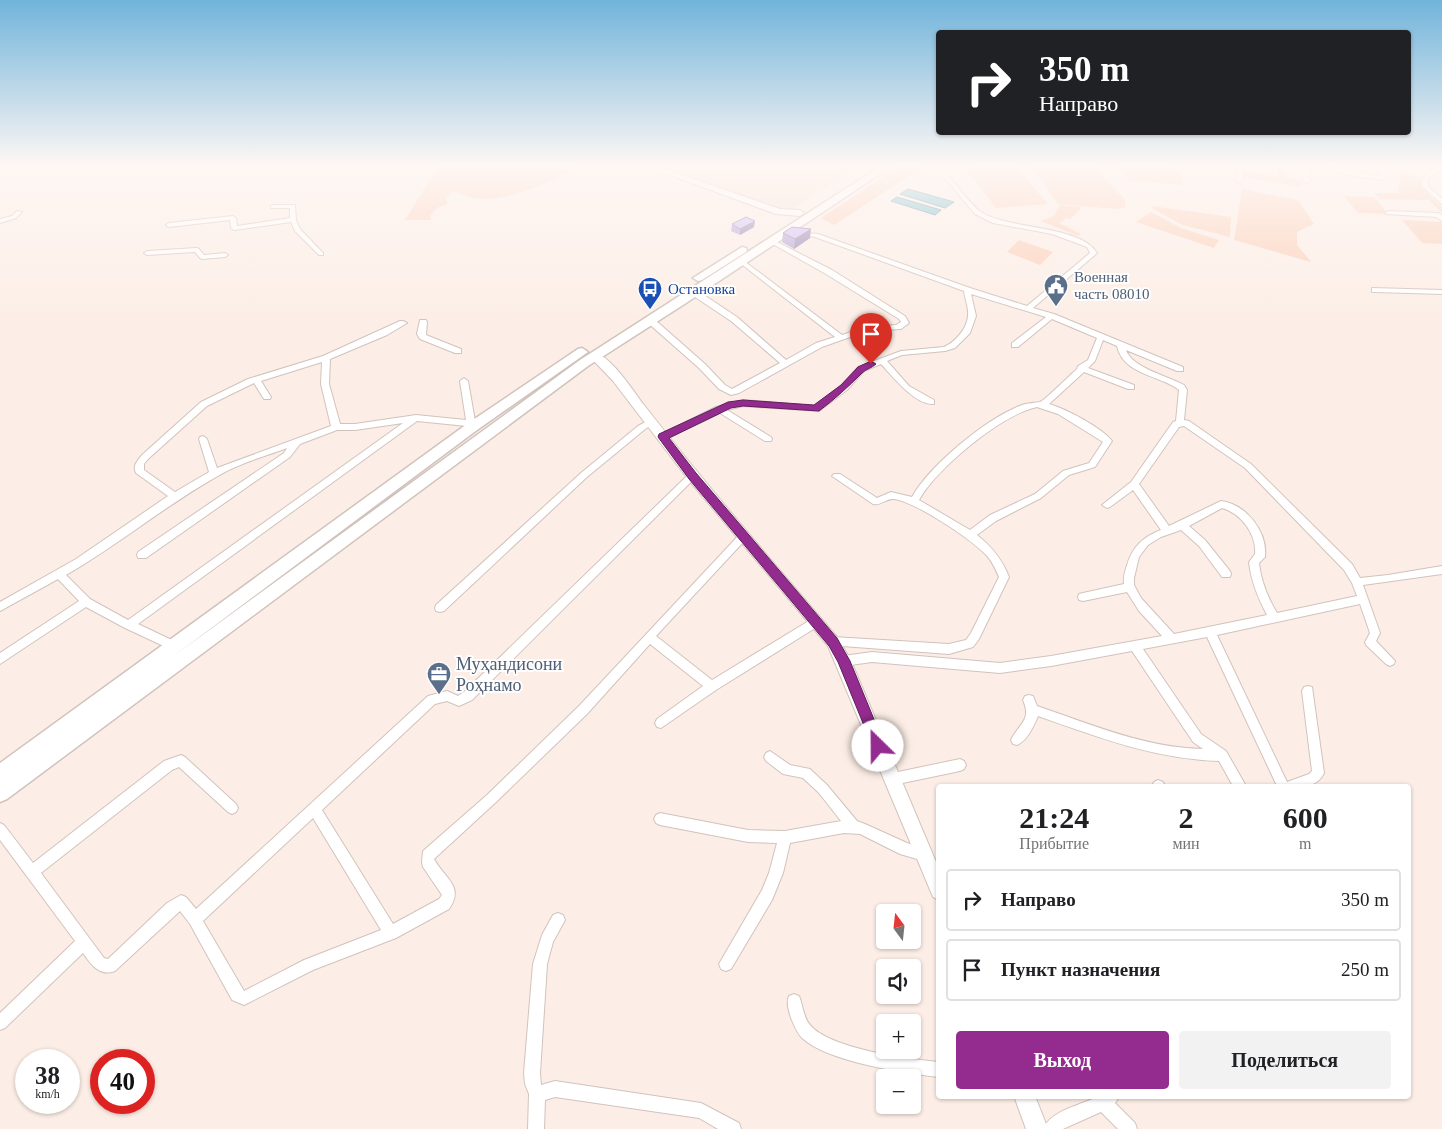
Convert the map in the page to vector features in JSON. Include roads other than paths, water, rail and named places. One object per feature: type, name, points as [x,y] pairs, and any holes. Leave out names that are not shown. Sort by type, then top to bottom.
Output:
[{"type":"main road","points":[[0,793],[539,387],[732,265],[799,219]]},
{"type":"main road","points":[[0,774],[471,425],[595,356],[651,321],[695,293],[732,265],[773,242],[787,227]]},
{"type":"street","points":[[169,225],[227,219]]},
{"type":"street","points":[[233,219],[234,228],[293,220],[297,230],[321,254]]},
{"type":"street","points":[[783,219],[787,227],[816,235],[967,290],[1051,316],[1180,369]]},
{"type":"street","points":[[803,219],[816,235]]},
{"type":"street","points":[[988,219],[995,222],[1053,232],[1090,246],[1094,250],[1094,253],[1028,309]]},
{"type":"street","points":[[651,321],[702,366],[722,387],[732,392],[819,345],[866,329],[898,327],[904,323],[904,321],[837,277],[773,242]]},
{"type":"street","points":[[147,253],[197,250],[202,257],[224,255]]},
{"type":"street","points":[[732,265],[841,338]]},
{"type":"street","points":[[663,437],[719,409],[743,403],[816,409],[844,388],[861,369],[901,353],[945,349],[966,332],[972,316],[967,290]]},
{"type":"street","points":[[1375,290],[1442,292]]},
{"type":"street","points":[[695,293],[734,320],[784,363]]},
{"type":"street","points":[[1015,345],[1031,332],[1041,328],[1051,316]]},
{"type":"street","points":[[422,322],[421,334],[423,337],[458,351]]},
{"type":"street","points":[[175,496],[139,471],[140,464],[145,457],[204,404],[256,380],[326,358],[403,323]]},
{"type":"street","points":[[914,501],[916,493],[924,482],[976,438],[1025,406],[1043,404],[1061,390],[1081,368],[1091,361],[1101,337]]},
{"type":"street","points":[[1121,345],[1122,354],[1132,364],[1183,390],[1180,422]]},
{"type":"street","points":[[595,356],[617,378],[692,476],[833,642],[843,661],[936,884]]},
{"type":"street","points":[[326,358],[325,384],[336,427]]},
{"type":"street","points":[[882,360],[906,388],[931,402]]},
{"type":"street","points":[[1081,368],[1131,386]]},
{"type":"street","points":[[256,380],[267,397]]},
{"type":"street","points":[[0,607],[80,562],[175,496],[214,473],[336,427],[355,427],[416,418],[471,425],[464,381]]},
{"type":"street","points":[[969,536],[993,518],[1038,496],[1066,473],[1092,465],[1108,441],[1043,404]]},
{"type":"street","points":[[719,409],[768,439]]},
{"type":"street","points":[[129,625],[416,418]]},
{"type":"street","points":[[440,608],[584,475],[651,422]]},
{"type":"street","points":[[1107,505],[1134,484],[1176,424],[1180,422],[1186,423],[1248,466],[1348,567],[1357,582],[1375,633],[1370,642],[1390,661]]},
{"type":"street","points":[[203,440],[214,473]]},
{"type":"street","points":[[142,555],[287,455],[296,442]]},
{"type":"street","points":[[196,919],[432,700],[447,696],[459,701],[468,696],[692,476]]},
{"type":"street","points":[[833,642],[949,649],[969,644],[975,636],[1004,577],[1000,564],[987,550],[969,536],[914,501],[891,495],[876,502],[837,476]]},
{"type":"street","points":[[1134,484],[1167,531]]},
{"type":"street","points":[[1171,638],[1143,607],[1130,587],[1128,578],[1133,558],[1141,545],[1156,534],[1182,525],[1224,504],[1232,508],[1253,528],[1261,547],[1260,557],[1254,562],[1254,571],[1266,605],[1274,618]]},
{"type":"street","points":[[1182,525],[1202,543],[1226,574]]},
{"type":"street","points":[[0,829],[100,964],[110,966],[172,908],[181,902],[196,919],[237,995],[244,998],[309,965],[391,933],[444,904],[449,898],[449,891],[428,862],[428,856],[491,799],[583,710],[744,537]]},
{"type":"street","points":[[1357,582],[1442,570]]},
{"type":"street","points":[[59,574],[86,602],[174,646]]},
{"type":"street","points":[[1083,596],[1130,587]]},
{"type":"street","points":[[843,661],[872,657],[1000,668],[1210,632],[1362,599]]},
{"type":"street","points":[[0,659],[86,602]]},
{"type":"street","points":[[662,723],[712,686],[816,622]]},
{"type":"street","points":[[1210,632],[1282,784]]},
{"type":"street","points":[[649,637],[712,686]]},
{"type":"street","points":[[1134,646],[1197,738],[1222,754],[1239,784]]},
{"type":"street","points":[[1296,784],[1313,778],[1318,773],[1319,766],[1308,691]]},
{"type":"street","points":[[1017,740],[1032,718],[1032,705],[1135,744],[1178,752],[1222,754]]},
{"type":"street","points":[[770,757],[787,770],[806,773],[823,789],[854,828]]},
{"type":"street","points":[[32,872],[168,765],[181,761],[232,808]]},
{"type":"street","points":[[892,780],[960,765]]},
{"type":"street","points":[[315,810],[391,933]]},
{"type":"street","points":[[660,820],[748,836],[785,837],[844,827],[861,828],[906,849],[924,855]]},
{"type":"street","points":[[726,964],[767,895],[776,873],[785,837]]},
{"type":"street","points":[[536,1129],[537,1094],[533,1084],[532,1073],[540,964],[547,940],[558,920]]},
{"type":"street","points":[[0,1023],[84,942]]},
{"type":"street","points":[[794,1001],[798,1021],[809,1034],[830,1045],[877,1060],[936,1070]]},
{"type":"street","points":[[537,1094],[555,1089],[702,1111],[733,1129]]},
{"type":"street","points":[[1051,1129],[1061,1119],[1108,1100],[1129,1129]]},
{"type":"place","name":"Военная часть 08010","points":[[1056,307]]},
{"type":"place","name":"Остановка","points":[[650,310]]},
{"type":"place","name":"Муҳандисони Роҳнамо","points":[[439,695]]}]
